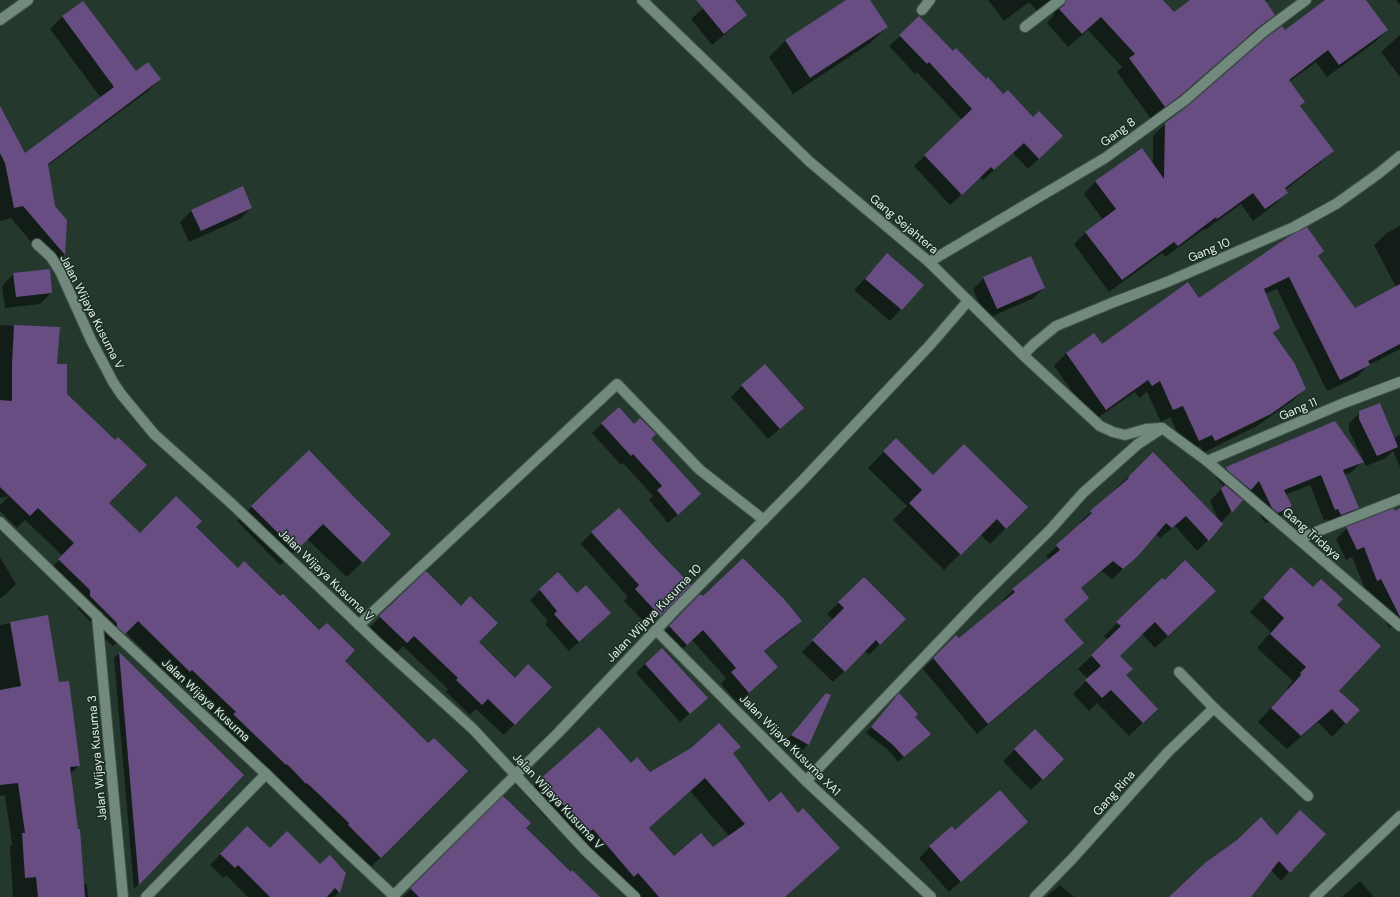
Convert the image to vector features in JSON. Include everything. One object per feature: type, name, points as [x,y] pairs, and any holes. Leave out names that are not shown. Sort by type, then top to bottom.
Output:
[{"type":"street","points":[[0,20],[28,0]]},
{"type":"street","name":"Gang Sejahtera","points":[[642,0],[810,162],[929,262],[1023,355],[1100,426],[1113,432],[1125,435],[1146,429],[1162,428]]},
{"type":"street","points":[[922,10],[930,0]]},
{"type":"street","points":[[1024,27],[1060,0]]},
{"type":"street","name":"Gang 8","points":[[929,262],[1105,158],[1185,100],[1263,32],[1306,0]]},
{"type":"street","name":"Gang 10","points":[[1023,355],[1056,326],[1174,279],[1294,227],[1336,204],[1400,156]]},
{"type":"street","name":"Jalan Wijaya Kusuma V","points":[[37,244],[51,257],[60,270],[90,340],[120,394],[154,434],[238,509],[359,625],[473,729],[586,851],[634,897]]},
{"type":"street","name":"Jalan Wijaya Kusuma 10","points":[[393,897],[559,732],[656,630],[802,481],[930,345],[968,301]]},
{"type":"street","name":"Gang 11","points":[[1207,461],[1344,403],[1400,382]]},
{"type":"street","points":[[359,625],[616,384],[700,470],[764,520]]},
{"type":"street","points":[[806,781],[980,599],[1049,531],[1083,493],[1138,444],[1162,428]]},
{"type":"street","name":"Gang Tridaya","points":[[1162,428],[1207,461],[1400,626]]},
{"type":"street","points":[[1298,539],[1400,499]]},
{"type":"street","name":"Jalan Wijaya Kusuma","points":[[0,522],[97,616],[266,774],[393,897]]},
{"type":"street","name":"Jalan Wijaya Kusuma 3","points":[[97,616],[123,897]]},
{"type":"street","name":"Jalan Wijaya Kusuma XA1","points":[[656,630],[806,781],[931,897]]},
{"type":"street","points":[[1179,672],[1214,708],[1308,796]]},
{"type":"street","name":"Gang Rina","points":[[1035,897],[1078,852],[1168,752],[1214,708]]},
{"type":"street","points":[[146,897],[266,774]]},
{"type":"street","points":[[1315,897],[1400,816]]},
{"type":"building","points":[[696,0],[735,0],[747,15],[724,34]]},
{"type":"building","points":[[846,0],[870,0],[888,27],[810,78],[785,40]]},
{"type":"building","points":[[1066,0],[1163,0],[1174,12],[1190,0],[1265,0],[1275,15],[1165,107],[1129,58],[1135,54],[1101,17],[1082,34],[1059,9],[1064,5]]},
{"type":"building","points":[[1325,0],[1366,0],[1388,30],[1339,65],[1328,50],[1289,80],[1305,102],[1300,106],[1334,151],[1285,188],[1288,193],[1265,209],[1253,193],[1217,219],[1216,217],[1178,246],[1174,242],[1122,280],[1085,232],[1116,209],[1095,181],[1142,148],[1164,179],[1165,123],[1189,105],[1267,37],[1282,26],[1285,30]]},
{"type":"building","points":[[83,1],[136,71],[148,62],[161,79],[48,164],[55,206],[67,220],[65,255],[23,206],[14,208],[5,163],[0,153],[0,106],[25,153],[114,87],[62,16]]},
{"type":"building","points":[[919,16],[953,51],[956,48],[986,79],[988,77],[1003,94],[1008,90],[1033,117],[1039,111],[1063,136],[1039,159],[1024,143],[994,170],[991,167],[962,195],[924,155],[972,109],[929,62],[927,64],[899,35]]},
{"type":"building","points":[[243,186],[252,208],[201,231],[191,210]]},
{"type":"building","points":[[1307,227],[1324,251],[1318,256],[1355,308],[1400,284],[1400,344],[1368,361],[1370,365],[1340,380],[1289,277],[1264,289],[1280,328],[1273,333],[1295,364],[1306,389],[1271,414],[1215,441],[1212,435],[1199,441],[1183,406],[1173,410],[1160,381],[1152,386],[1148,380],[1106,410],[1066,353],[1094,333],[1102,344],[1188,282],[1199,298],[1288,237]]},
{"type":"building","points":[[887,253],[924,285],[902,310],[865,279]]},
{"type":"building","points":[[1031,256],[1045,288],[997,309],[983,277]]},
{"type":"building","points":[[50,269],[52,293],[16,297],[13,273]]},
{"type":"building","points":[[14,325],[60,327],[57,364],[67,364],[67,394],[115,440],[118,437],[147,465],[109,503],[140,533],[176,496],[202,521],[196,527],[238,568],[244,561],[280,596],[283,594],[319,630],[327,623],[355,650],[345,661],[428,743],[434,738],[468,771],[381,858],[348,825],[349,823],[233,714],[236,712],[192,670],[190,672],[138,621],[125,634],[117,627],[117,623],[90,596],[90,590],[58,559],[74,543],[38,508],[30,516],[0,487],[0,400],[12,401]]},
{"type":"building","points":[[765,364],[804,408],[780,429],[741,385]]},
{"type":"building","points":[[1380,403],[1398,447],[1377,456],[1359,419],[1359,411]]},
{"type":"building","points":[[619,407],[634,424],[640,418],[656,434],[651,439],[701,494],[678,515],[657,490],[662,486],[633,454],[631,456],[601,423]]},
{"type":"building","points":[[1335,421],[1364,462],[1343,470],[1359,508],[1341,515],[1338,509],[1335,510],[1321,475],[1284,490],[1292,506],[1278,513],[1272,508],[1259,481],[1251,490],[1227,470],[1226,467]]},
{"type":"building","points":[[896,438],[933,475],[964,444],[1028,507],[1006,529],[997,519],[961,555],[909,503],[922,490],[883,451]]},
{"type":"building","points":[[309,450],[391,534],[363,563],[323,524],[296,551],[251,506]]},
{"type":"building","points":[[1153,452],[1223,524],[1209,541],[1186,516],[1172,528],[1166,523],[1138,556],[1123,569],[1113,561],[1081,588],[1089,598],[1064,620],[1084,643],[988,724],[933,658],[956,635],[959,638],[1015,592],[1012,589],[1060,550],[1056,545],[1092,513],[1090,511],[1129,478],[1128,477]]},
{"type":"building","points":[[1225,485],[1243,500],[1232,513],[1221,489]]},
{"type":"building","points":[[619,508],[691,585],[660,616],[635,589],[639,585],[591,532]]},
{"type":"building","points":[[1394,508],[1395,511],[1400,508],[1400,617],[1381,579],[1377,581],[1364,547],[1357,550],[1346,527]]},
{"type":"building","points":[[743,558],[784,599],[802,621],[764,651],[778,667],[749,693],[731,672],[736,668],[703,630],[687,645],[669,626],[700,594],[703,596]]},
{"type":"building","points":[[1185,560],[1216,591],[1168,636],[1155,622],[1120,656],[1133,669],[1126,675],[1158,709],[1143,723],[1111,690],[1102,698],[1085,680],[1101,666],[1091,655],[1121,626],[1116,622],[1162,578],[1165,580]]},
{"type":"building","points":[[1291,567],[1313,587],[1321,579],[1343,599],[1337,605],[1381,646],[1339,691],[1360,710],[1346,724],[1332,709],[1301,736],[1271,708],[1301,675],[1300,673],[1306,667],[1270,634],[1284,618],[1263,598]]},
{"type":"building","points":[[426,571],[461,606],[470,596],[498,623],[479,642],[515,678],[528,664],[552,687],[515,725],[488,699],[482,705],[456,680],[458,678],[414,636],[407,643],[379,616]]},
{"type":"building","points":[[558,572],[577,593],[586,585],[611,613],[579,642],[554,614],[557,611],[539,589]]},
{"type":"building","points":[[864,577],[906,619],[880,645],[876,640],[845,672],[812,640],[844,608],[838,602]]},
{"type":"building","points":[[48,615],[59,682],[69,681],[80,766],[70,767],[78,829],[80,829],[85,897],[38,897],[36,877],[25,878],[22,833],[25,833],[18,783],[0,785],[0,690],[21,686],[10,622]]},
{"type":"building","points":[[662,648],[708,698],[690,714],[645,664]]},
{"type":"building","points":[[119,652],[244,775],[139,885]]},
{"type":"building","points":[[826,693],[831,695],[809,745],[791,735]]},
{"type":"building","points":[[899,693],[918,714],[915,717],[931,734],[904,757],[893,745],[871,727]]},
{"type":"building","points":[[719,723],[741,747],[733,753],[769,802],[781,792],[798,813],[803,808],[840,848],[785,897],[659,897],[638,873],[634,877],[593,829],[589,832],[565,805],[562,805],[539,780],[599,727],[631,763],[637,757],[650,772],[691,748]],"holes":[[[705,778],[745,824],[713,847],[701,833],[674,856],[649,828]]]},
{"type":"building","points":[[1035,729],[1064,759],[1043,780],[1014,749]]},
{"type":"building","points":[[1000,790],[1028,822],[961,882],[929,846],[952,826],[955,830]]},
{"type":"building","points":[[503,796],[531,823],[526,828],[571,872],[572,870],[600,897],[419,897],[410,888]]},
{"type":"building","points":[[1300,810],[1326,834],[1290,873],[1279,861],[1251,897],[1169,897],[1205,863],[1237,840],[1261,817],[1277,835]]},
{"type":"building","points":[[247,826],[270,848],[287,831],[320,864],[330,855],[346,873],[340,893],[335,888],[327,897],[270,897],[238,865],[235,868],[220,854]]}]
